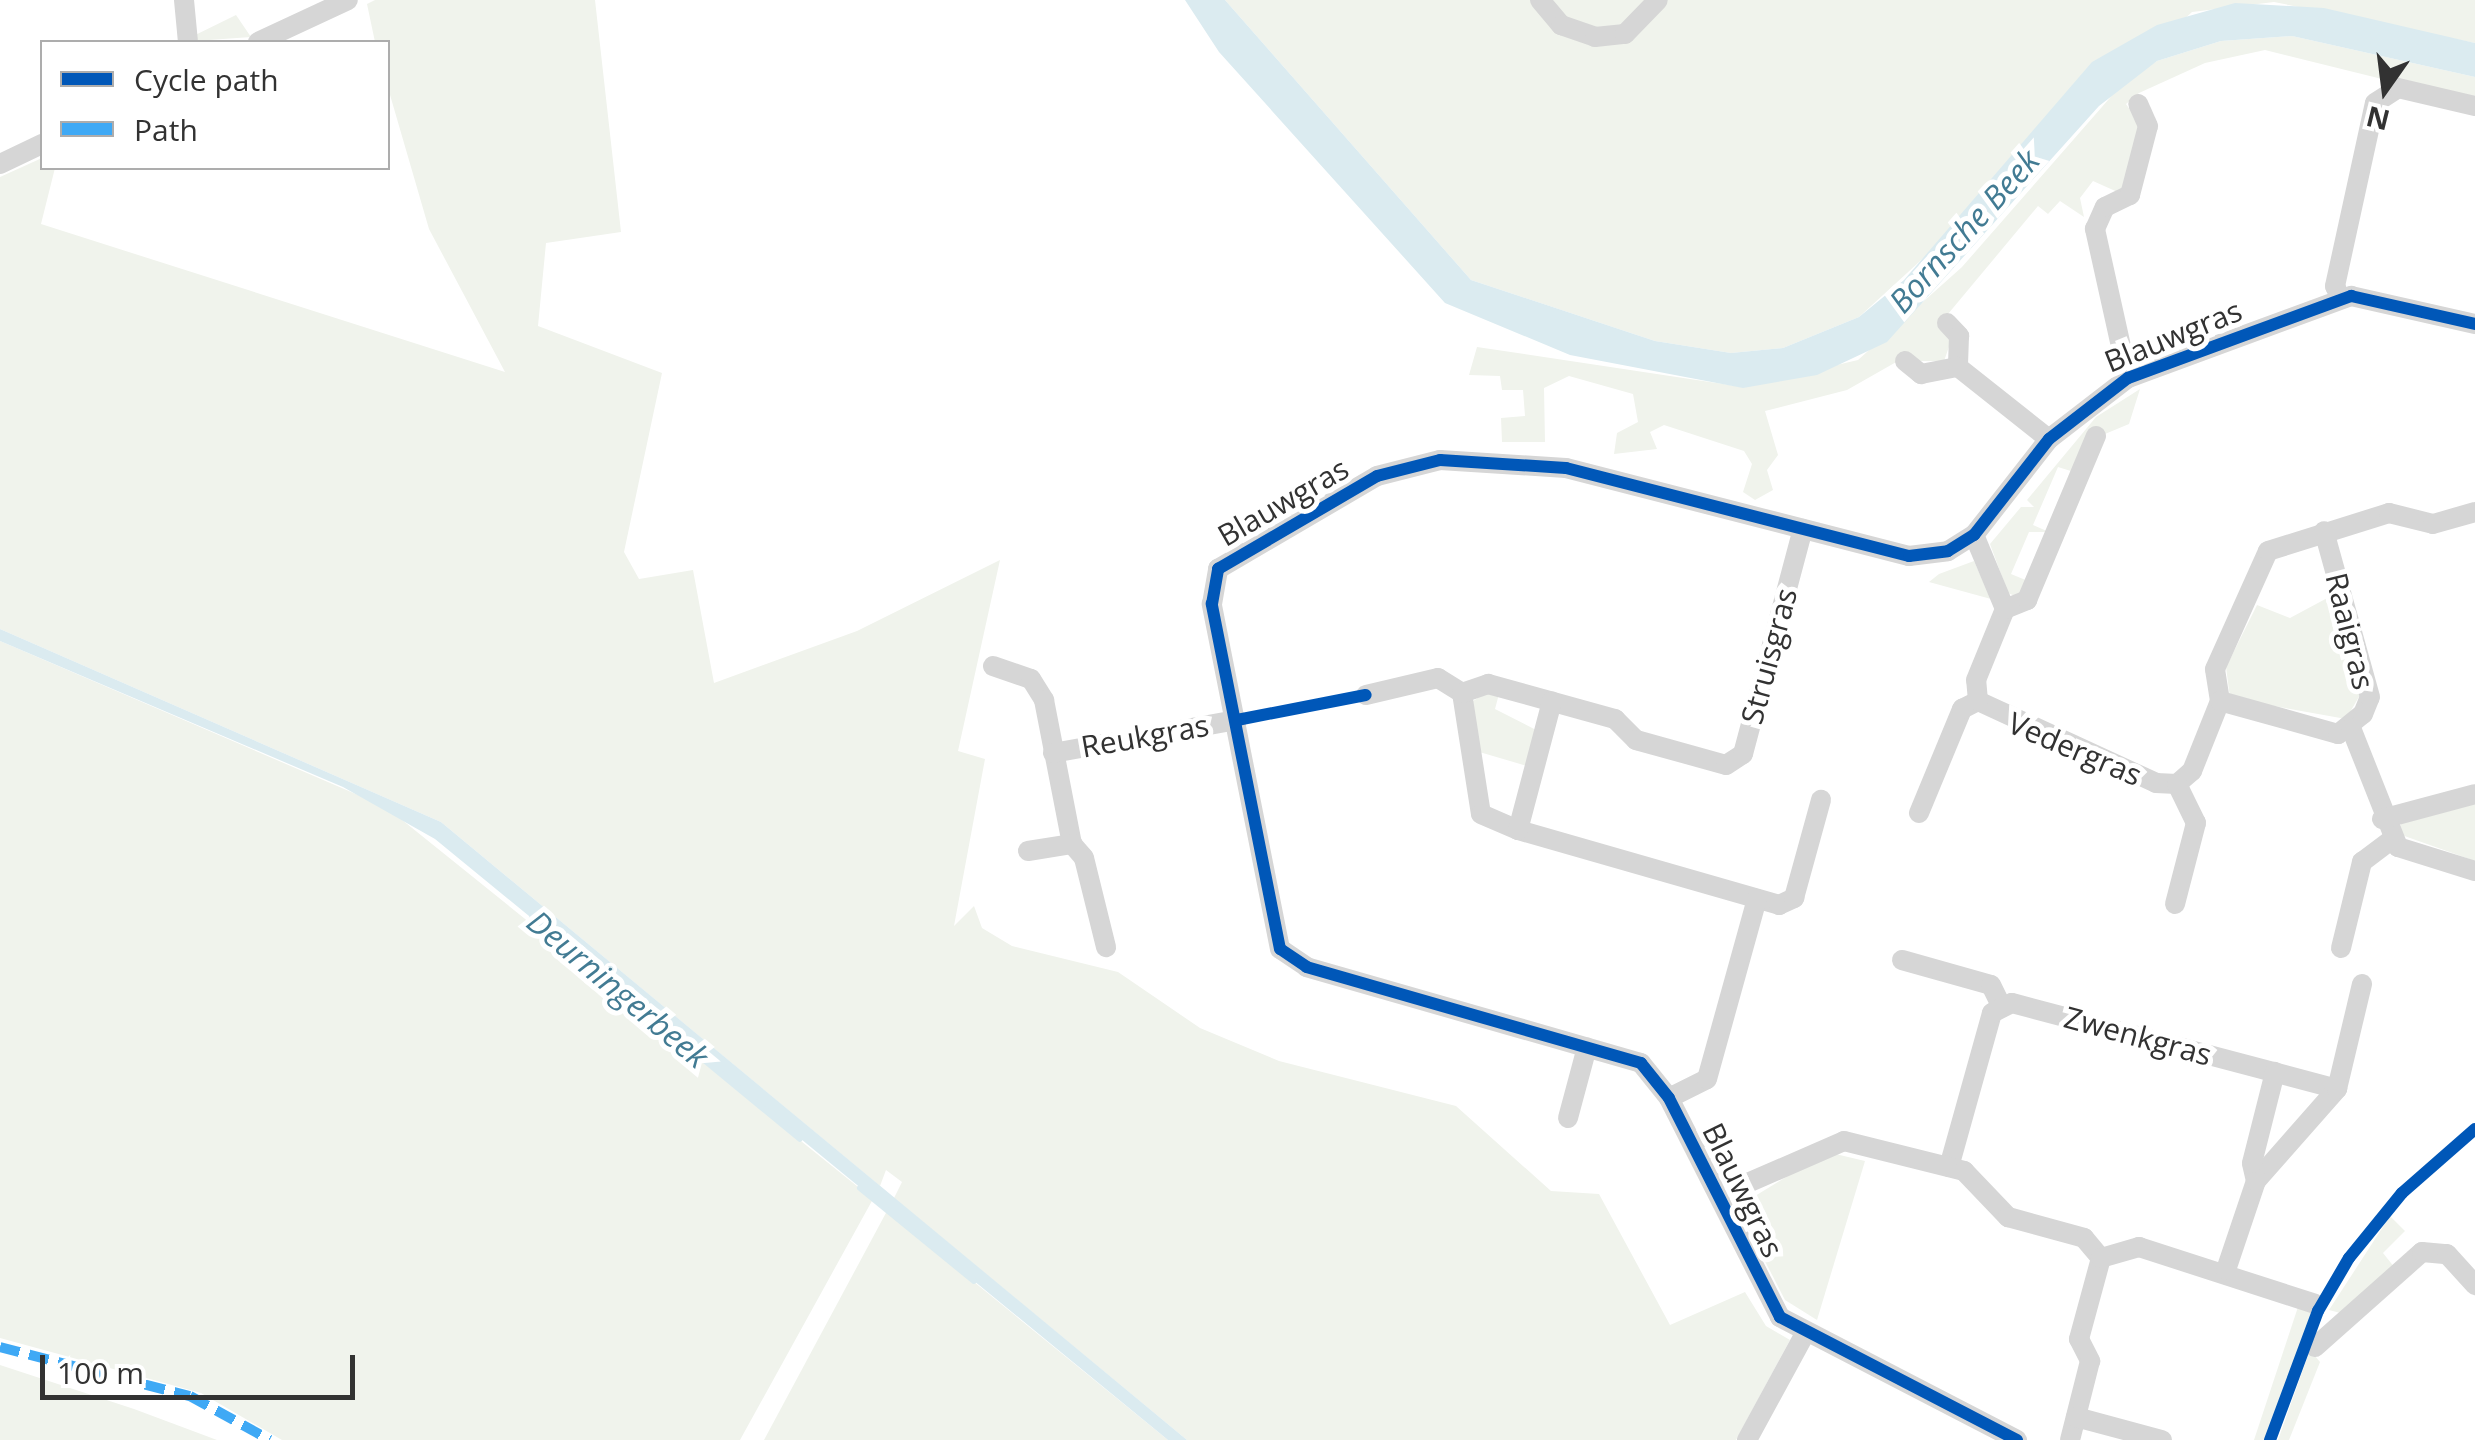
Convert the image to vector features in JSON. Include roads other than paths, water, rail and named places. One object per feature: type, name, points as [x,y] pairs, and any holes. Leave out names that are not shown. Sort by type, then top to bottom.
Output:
[{"type":"street","points":[[184,0],[188,40]]},
{"type":"street","points":[[262,40],[348,0]]},
{"type":"street","points":[[1540,0],[1561,25],[1595,37],[1624,34],[1658,0]]},
{"type":"street","points":[[2341,299],[2336,286],[2376,103],[2398,88],[2475,106]]},
{"type":"street","points":[[2128,378],[2094,230],[2105,207],[2130,195],[2148,126],[2138,104]]},
{"type":"street","points":[[0,164],[40,145]]},
{"type":"street","name":"Blauwgras","points":[[2017,1440],[1806,1332],[1770,1304],[1720,1195],[1669,1098],[1641,1063],[1307,967],[1280,949],[1212,604],[1218,568],[1406,464],[1566,468],[1909,556],[1974,535],[2050,439],[2128,378],[2341,299],[2366,296],[2475,324]]},
{"type":"street","points":[[1948,323],[1959,336],[1958,367]]},
{"type":"street","points":[[1906,361],[1921,374],[1958,367],[2050,439]]},
{"type":"street","name":"Vedergras","points":[[1978,701],[1976,680],[2005,609],[2027,600],[2096,436]]},
{"type":"street","name":"Vedergras","points":[[1978,701],[2156,783],[2177,784],[2192,771],[2220,701],[2215,669],[2262,558],[2278,543],[2389,513],[2433,524],[2475,512]]},
{"type":"street","name":"Struisgras","points":[[1366,695],[1438,678],[1462,694],[1488,684],[1615,719],[1654,745],[1726,766],[1741,757],[1803,528]]},
{"type":"street","name":"Raaigras","points":[[2220,701],[2338,734],[2351,728],[2370,697],[2324,531]]},
{"type":"street","points":[[1974,535],[2005,609]]},
{"type":"street","name":"Reukgras","points":[[992,666],[1031,679],[1053,753],[1072,844],[1084,858],[1106,947]]},
{"type":"street","points":[[1462,694],[1481,814],[1518,830],[1756,899],[1794,898],[1821,800]]},
{"type":"street","points":[[1518,830],[1552,701]]},
{"type":"street","name":"Vedergras","points":[[1920,813],[1962,709],[1978,701]]},
{"type":"street","name":"Reukgras","points":[[1053,753],[1236,720]]},
{"type":"street","name":"Raaigras","points":[[2351,728],[2387,829]]},
{"type":"street","name":"Vedergras","points":[[2175,904],[2196,823],[2177,784]]},
{"type":"street","points":[[2342,948],[2362,862],[2387,829],[2475,794]]},
{"type":"street","points":[[2387,829],[2408,853],[2475,871]]},
{"type":"street","points":[[1028,851],[1072,844]]},
{"type":"street","points":[[1669,1098],[1707,1078],[1756,899]]},
{"type":"street","name":"Zwenkgras","points":[[1902,960],[1991,985],[2002,1008],[2337,1089]]},
{"type":"street","points":[[2226,1270],[2256,1182],[2337,1089],[2362,984]]},
{"type":"street","points":[[1949,1166],[1992,1013],[2002,1008]]},
{"type":"street","points":[[1568,1118],[1588,1047]]},
{"type":"street","points":[[2256,1182],[2252,1164],[2275,1072]]},
{"type":"street","points":[[1720,1195],[1832,1140],[1949,1166],[2008,1217],[2084,1238],[2101,1258]]},
{"type":"street","points":[[2101,1258],[2139,1246],[2226,1270],[2316,1304]]},
{"type":"street","points":[[2315,1347],[2422,1252],[2447,1254],[2475,1284]]},
{"type":"street","points":[[2070,1440],[2090,1361],[2079,1339],[2101,1258]]},
{"type":"street","points":[[1748,1440],[1806,1332]]},
{"type":"street","points":[[2076,1417],[2162,1440]]},
{"type":"water","name":"Bornsche Beek","points":[[1185,0],[1225,0],[1471,280],[1655,341],[1731,353],[1783,348],[1859,317],[1904,280],[2092,62],[2157,25],[2235,3],[2324,8],[2475,43],[2475,77],[2292,36],[2221,41],[2157,61],[2099,106],[1887,342],[1817,375],[1743,388],[1570,355],[1445,303],[1219,52]]},
{"type":"water","points":[[0,629],[441,822],[1187,1440],[1168,1440],[435,839],[343,787],[0,641]]},
{"type":"waterway","name":"Deurningerbeek","points":[[532,918],[800,1139]]},
{"type":"waterway","points":[[860,1188],[974,1281]]}]
